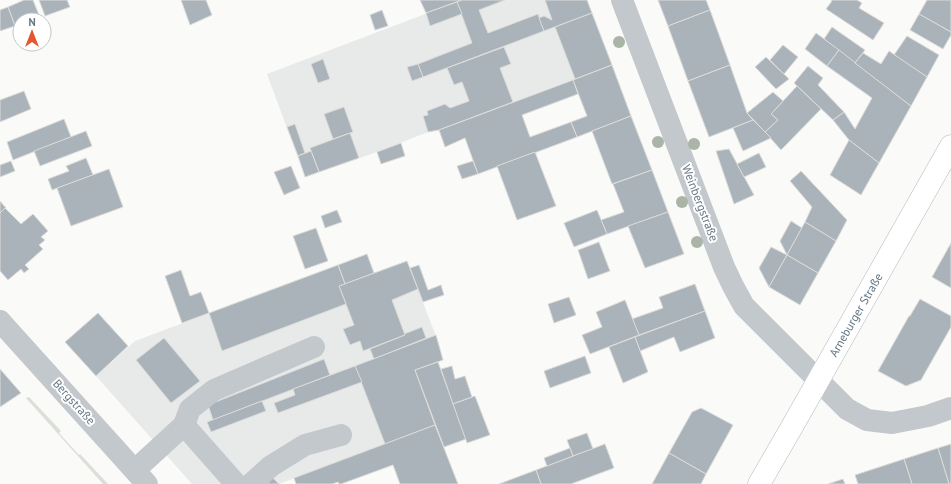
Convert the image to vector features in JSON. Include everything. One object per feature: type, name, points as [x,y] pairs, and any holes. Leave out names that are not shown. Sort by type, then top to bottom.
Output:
[{"type":"main road","name":"Arneburger Straße","points":[[759,484],[951,146]]},
{"type":"street","name":"Weinbergstraße","points":[[622,0],[724,268],[744,306],[847,409],[867,420],[892,423],[928,416],[951,408]]},
{"type":"street","name":"Bergstraße","points":[[0,321],[141,477]]},
{"type":"street","points":[[141,477],[184,425],[190,409],[214,390],[314,347]]},
{"type":"street","points":[[184,425],[236,484]]},
{"type":"street","points":[[251,484],[271,466],[305,445],[341,435]]},
{"type":"shaded area","points":[[462,0],[587,0],[612,65],[439,130],[428,132],[377,152],[305,177],[267,74]]},
{"type":"shaded area","points":[[407,261],[439,344],[443,360],[438,362],[466,439],[444,447],[435,425],[279,484],[192,484],[96,376],[135,341],[338,265],[346,284]]},
{"type":"shaded area","points":[[29,397],[61,431],[59,433],[108,484],[103,484],[26,398]]},
{"type":"building","points":[[24,0],[33,0],[38,12],[12,12],[12,18],[8,7]]},
{"type":"building","points":[[39,0],[67,0],[70,7],[52,13],[52,12],[44,12]]},
{"type":"building","points":[[181,0],[206,0],[212,15],[190,25]]},
{"type":"building","points":[[420,0],[462,0],[426,13]]},
{"type":"building","points":[[462,0],[505,0],[479,10],[488,33],[538,14],[544,31],[423,77],[418,64],[472,43],[457,2]]},
{"type":"building","points":[[545,0],[587,0],[592,13],[544,31],[539,18],[544,16],[552,20]]},
{"type":"building","points":[[658,0],[706,0],[710,10],[668,26]]},
{"type":"building","points":[[831,0],[857,0],[862,3],[859,8],[884,23],[873,40],[826,9],[832,1]]},
{"type":"building","points":[[927,0],[951,0],[951,32],[919,14]]},
{"type":"building","points":[[457,2],[462,14],[430,26],[426,13]]},
{"type":"building","points":[[8,7],[12,18],[12,27],[0,31],[0,10]]},
{"type":"building","points":[[382,10],[388,26],[375,30],[370,15]]},
{"type":"building","points":[[710,10],[730,65],[688,81],[668,26]]},
{"type":"building","points":[[592,13],[612,65],[575,79],[555,27]]},
{"type":"building","points":[[919,14],[951,32],[951,35],[943,49],[910,30]]},
{"type":"building","points":[[832,27],[865,50],[855,63],[824,39]]},
{"type":"building","points":[[816,33],[839,50],[827,66],[805,49]]},
{"type":"building","points":[[907,36],[939,55],[927,77],[894,55]]},
{"type":"building","points":[[783,45],[798,57],[784,74],[770,60]]},
{"type":"building","points":[[504,47],[511,64],[500,68],[513,102],[439,130],[428,132],[423,116],[428,115],[427,111],[445,104],[450,108],[469,101],[462,82],[454,85],[447,68]]},
{"type":"building","points":[[839,50],[911,106],[879,163],[849,140],[833,120],[844,112],[855,129],[872,98],[827,66]]},
{"type":"building","points":[[889,51],[927,77],[911,106],[855,63],[863,53],[881,64]]},
{"type":"building","points":[[766,57],[789,79],[776,89],[755,67]]},
{"type":"building","points":[[323,59],[330,79],[318,83],[311,64]]},
{"type":"building","points":[[418,64],[423,77],[412,81],[407,67]]},
{"type":"building","points":[[612,65],[631,116],[577,137],[571,122],[587,116],[573,80]]},
{"type":"building","points":[[730,65],[747,113],[753,120],[709,137],[688,81]]},
{"type":"building","points":[[808,66],[823,78],[818,85],[844,112],[833,120],[794,83]]},
{"type":"building","points":[[573,80],[578,94],[522,115],[530,137],[571,122],[577,137],[478,174],[465,138],[445,147],[439,130]]},
{"type":"building","points":[[797,86],[821,109],[781,150],[765,132],[778,120],[771,114]]},
{"type":"building","points":[[24,91],[31,109],[0,122],[0,100]]},
{"type":"building","points":[[773,92],[783,101],[771,114],[778,120],[765,132],[747,113]]},
{"type":"building","points":[[344,107],[353,132],[333,139],[324,114]]},
{"type":"building","points":[[631,116],[652,170],[612,184],[592,131]]},
{"type":"building","points":[[64,119],[71,137],[13,160],[7,142]]},
{"type":"building","points":[[753,120],[771,138],[743,151],[733,128]]},
{"type":"building","points":[[295,124],[305,153],[298,156],[287,127]]},
{"type":"building","points":[[86,131],[92,146],[40,166],[34,151]]},
{"type":"building","points":[[350,133],[359,158],[319,172],[310,148]]},
{"type":"building","points":[[849,140],[879,163],[861,195],[830,175]]},
{"type":"building","points":[[401,143],[405,156],[381,164],[377,152]]},
{"type":"building","points":[[729,149],[754,195],[734,204],[716,151]]},
{"type":"building","points":[[311,151],[319,172],[305,177],[298,156]]},
{"type":"building","points":[[535,152],[556,206],[517,220],[497,166]]},
{"type":"building","points":[[759,153],[766,167],[744,177],[737,164]]},
{"type":"building","points":[[86,158],[93,175],[52,190],[48,179],[69,171],[66,166]]},
{"type":"building","points":[[11,161],[15,171],[0,177],[0,165]]},
{"type":"building","points":[[473,161],[478,174],[462,179],[457,166]]},
{"type":"building","points":[[291,166],[300,188],[284,195],[274,172]]},
{"type":"building","points":[[109,169],[123,207],[71,226],[57,188]]},
{"type":"building","points":[[652,170],[668,212],[607,234],[601,220],[624,212],[613,184]]},
{"type":"building","points":[[801,171],[847,220],[836,241],[805,222],[812,207],[790,181]]},
{"type":"building","points":[[0,201],[6,208],[0,213]]},
{"type":"building","points":[[5,208],[21,224],[33,214],[48,231],[41,237],[45,240],[39,245],[43,249],[25,265],[29,269],[24,273],[21,269],[8,280],[0,271],[0,213]]},
{"type":"building","points":[[337,210],[342,222],[325,228],[321,216]]},
{"type":"building","points":[[597,210],[607,234],[574,247],[564,223]]},
{"type":"building","points":[[668,212],[684,254],[645,268],[628,226]]},
{"type":"building","points":[[791,221],[802,228],[787,255],[780,241]]},
{"type":"building","points":[[805,222],[836,241],[818,273],[787,255]]},
{"type":"building","points":[[316,228],[328,261],[305,269],[293,236]]},
{"type":"building","points":[[599,242],[610,271],[588,279],[578,250]]},
{"type":"building","points":[[951,243],[951,288],[932,277]]},
{"type":"building","points":[[771,247],[787,255],[769,287],[759,268]]},
{"type":"building","points":[[367,254],[374,273],[345,284],[338,265]]},
{"type":"building","points":[[787,255],[818,273],[800,305],[769,287]]},
{"type":"building","points":[[407,261],[418,289],[392,300],[405,335],[363,351],[360,341],[350,345],[343,329],[354,325],[339,286]]},
{"type":"building","points":[[338,265],[345,284],[339,286],[346,304],[222,351],[209,313]]},
{"type":"building","points":[[419,265],[428,290],[441,285],[444,295],[423,302],[410,268]]},
{"type":"building","points":[[181,270],[190,296],[201,292],[209,313],[182,323],[165,276]]},
{"type":"building","points":[[695,284],[705,311],[639,335],[632,319],[663,308],[659,297]]},
{"type":"building","points":[[569,297],[576,315],[554,323],[548,304]]},
{"type":"building","points":[[920,299],[951,316],[951,327],[921,380],[906,386],[878,371]]},
{"type":"building","points":[[625,300],[639,335],[590,354],[582,335],[602,327],[596,312]]},
{"type":"building","points":[[705,311],[715,338],[680,352],[674,337],[640,351],[635,337]]},
{"type":"building","points":[[98,313],[128,346],[96,376],[65,342]]},
{"type":"building","points":[[422,327],[426,338],[374,359],[370,349]]},
{"type":"building","points":[[436,335],[443,360],[415,370],[435,425],[385,444],[355,366]]},
{"type":"building","points":[[635,337],[648,372],[623,383],[609,347]]},
{"type":"building","points":[[164,338],[200,381],[171,403],[136,360]]},
{"type":"building","points":[[585,356],[591,373],[550,388],[544,371]]},
{"type":"building","points":[[324,359],[330,375],[213,420],[208,405]]},
{"type":"building","points":[[438,362],[466,439],[444,447],[415,370]]},
{"type":"building","points":[[355,366],[362,382],[278,413],[274,403],[295,395],[293,389]]},
{"type":"building","points":[[452,366],[455,379],[465,376],[472,397],[453,404],[441,369]]},
{"type":"building","points":[[0,369],[21,393],[0,407]]},
{"type":"building","points":[[475,396],[490,435],[467,443],[453,404]]},
{"type":"building","points":[[262,401],[266,411],[211,432],[207,422]]},
{"type":"building","points":[[701,408],[733,425],[706,474],[669,453],[692,412]]},
{"type":"building","points":[[435,425],[458,484],[400,484],[393,465],[341,484],[338,482],[332,484],[296,484],[294,478]]},
{"type":"building","points":[[587,433],[593,449],[573,456],[567,440]]},
{"type":"building","points":[[605,444],[614,468],[571,484],[541,484],[536,470]]},
{"type":"building","points":[[951,444],[951,484],[949,484],[938,448]]},
{"type":"building","points":[[570,448],[573,456],[547,466],[544,458]]},
{"type":"building","points":[[938,448],[949,484],[912,484],[904,459]]},
{"type":"building","points":[[669,453],[706,474],[701,484],[652,484]]},
{"type":"building","points":[[904,459],[912,484],[858,484],[855,475]]},
{"type":"building","points":[[536,470],[541,484],[499,484]]},
{"type":"building","points":[[273,478],[279,484],[267,484]]},
{"type":"building","points":[[843,479],[845,484],[828,484]]}]
